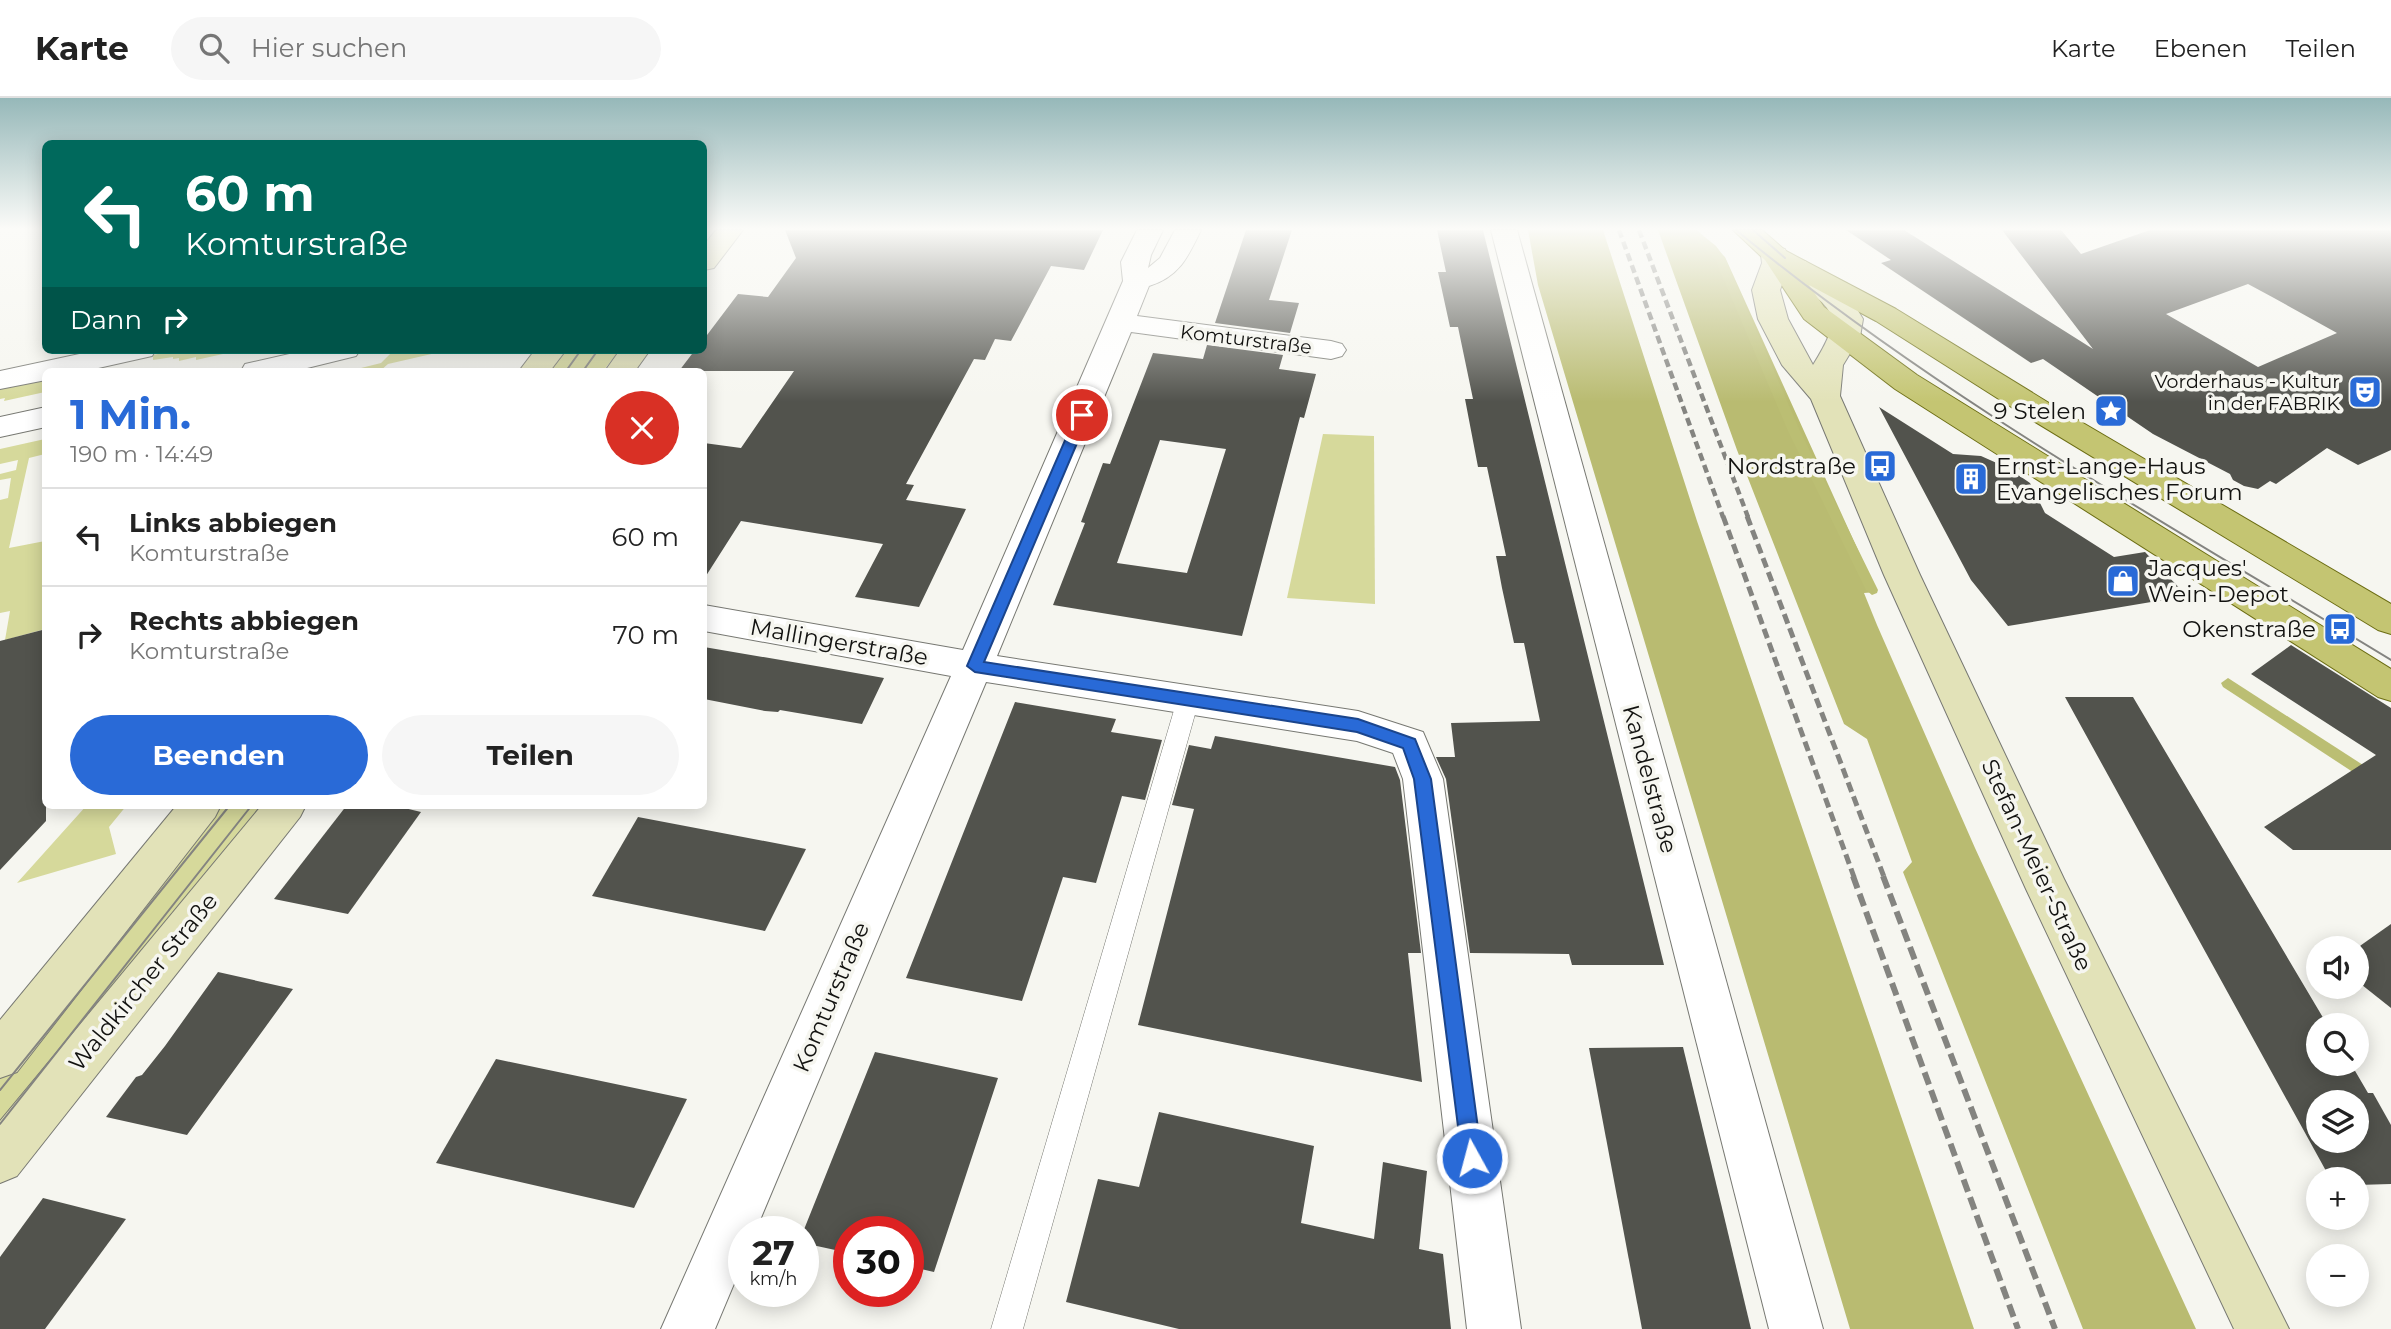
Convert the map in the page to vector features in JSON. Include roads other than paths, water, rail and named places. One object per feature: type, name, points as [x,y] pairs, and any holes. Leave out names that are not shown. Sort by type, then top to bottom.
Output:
[{"type":"main road","name":"Stefan-Meier-Straße","points":[[1767,287],[1773,319],[1797,365],[1825,396],[1902,575],[2048,890],[2262,1329]]},
{"type":"main road","points":[[1800,287],[1814,313],[1939,404],[2391,687]]},
{"type":"main road","points":[[1834,287],[1886,315],[1991,382],[2391,621]]},
{"type":"main road","points":[[1825,396],[1828,365],[1845,337]]},
{"type":"main road","points":[[536,368],[548,354]]},
{"type":"main road","points":[[1939,404],[1951,391],[1961,386],[1991,382]]},
{"type":"main road","points":[[0,1056],[198,809]]},
{"type":"main road","name":"Waldkircher Straße","points":[[0,1159],[283,809]]},
{"type":"street","name":"Komturstraße","points":[[688,1329],[1072,440],[1134,287]]},
{"type":"street","name":"Kandelstraße","points":[[1519,287],[1796,1329]]},
{"type":"street","name":"Komturstraße","points":[[1119,322],[1331,349]]},
{"type":"street","points":[[56,368],[122,354]]},
{"type":"street","points":[[269,368],[328,354]]},
{"type":"street","points":[[0,380],[42,371]]},
{"type":"street","points":[[0,427],[42,418]]},
{"type":"street","name":"Mallingerstraße","points":[[707,619],[975,666]]},
{"type":"street","points":[[975,666],[1358,726],[1409,744],[1423,779],[1494,1329]]},
{"type":"lane","points":[[1007,1329],[1188,700]]},
{"type":"waterway","points":[[1733,287],[1794,431],[1872,590]]},
{"type":"waterway","points":[[2228,683],[2391,791]]},
{"type":"tram line","points":[[1809,287],[1973,404],[2391,660]]},
{"type":"tram line","points":[[568,368],[578,354]]},
{"type":"tram line","points":[[585,368],[595,354]]},
{"type":"tram line","points":[[0,1090],[227,809]]},
{"type":"tram line","points":[[0,1124],[249,809]]},
{"type":"railway","points":[[1640,287],[1723,517]]},
{"type":"railway","points":[[1661,287],[1748,517]]},
{"type":"railway","points":[[1723,516],[1854,877]]},
{"type":"railway","points":[[1747,516],[1884,877]]},
{"type":"railway","points":[[1853,876],[2018,1329]]},
{"type":"railway","points":[[1883,876],[2055,1329]]},
{"type":"place","name":"Vorderhaus - Kultur in der FABRIK","points":[[2365,392]]},
{"type":"place","name":"9 Stelen","points":[[2111,411]]},
{"type":"place","name":"Nordstraße","points":[[1880,466]]},
{"type":"place","name":"Ernst-Lange-Haus Evangelisches Forum","points":[[1971,479]]},
{"type":"place","name":"Jacques' Wein-Depot","points":[[2123,581]]},
{"type":"place","name":"Okenstraße","points":[[2340,629]]}]
